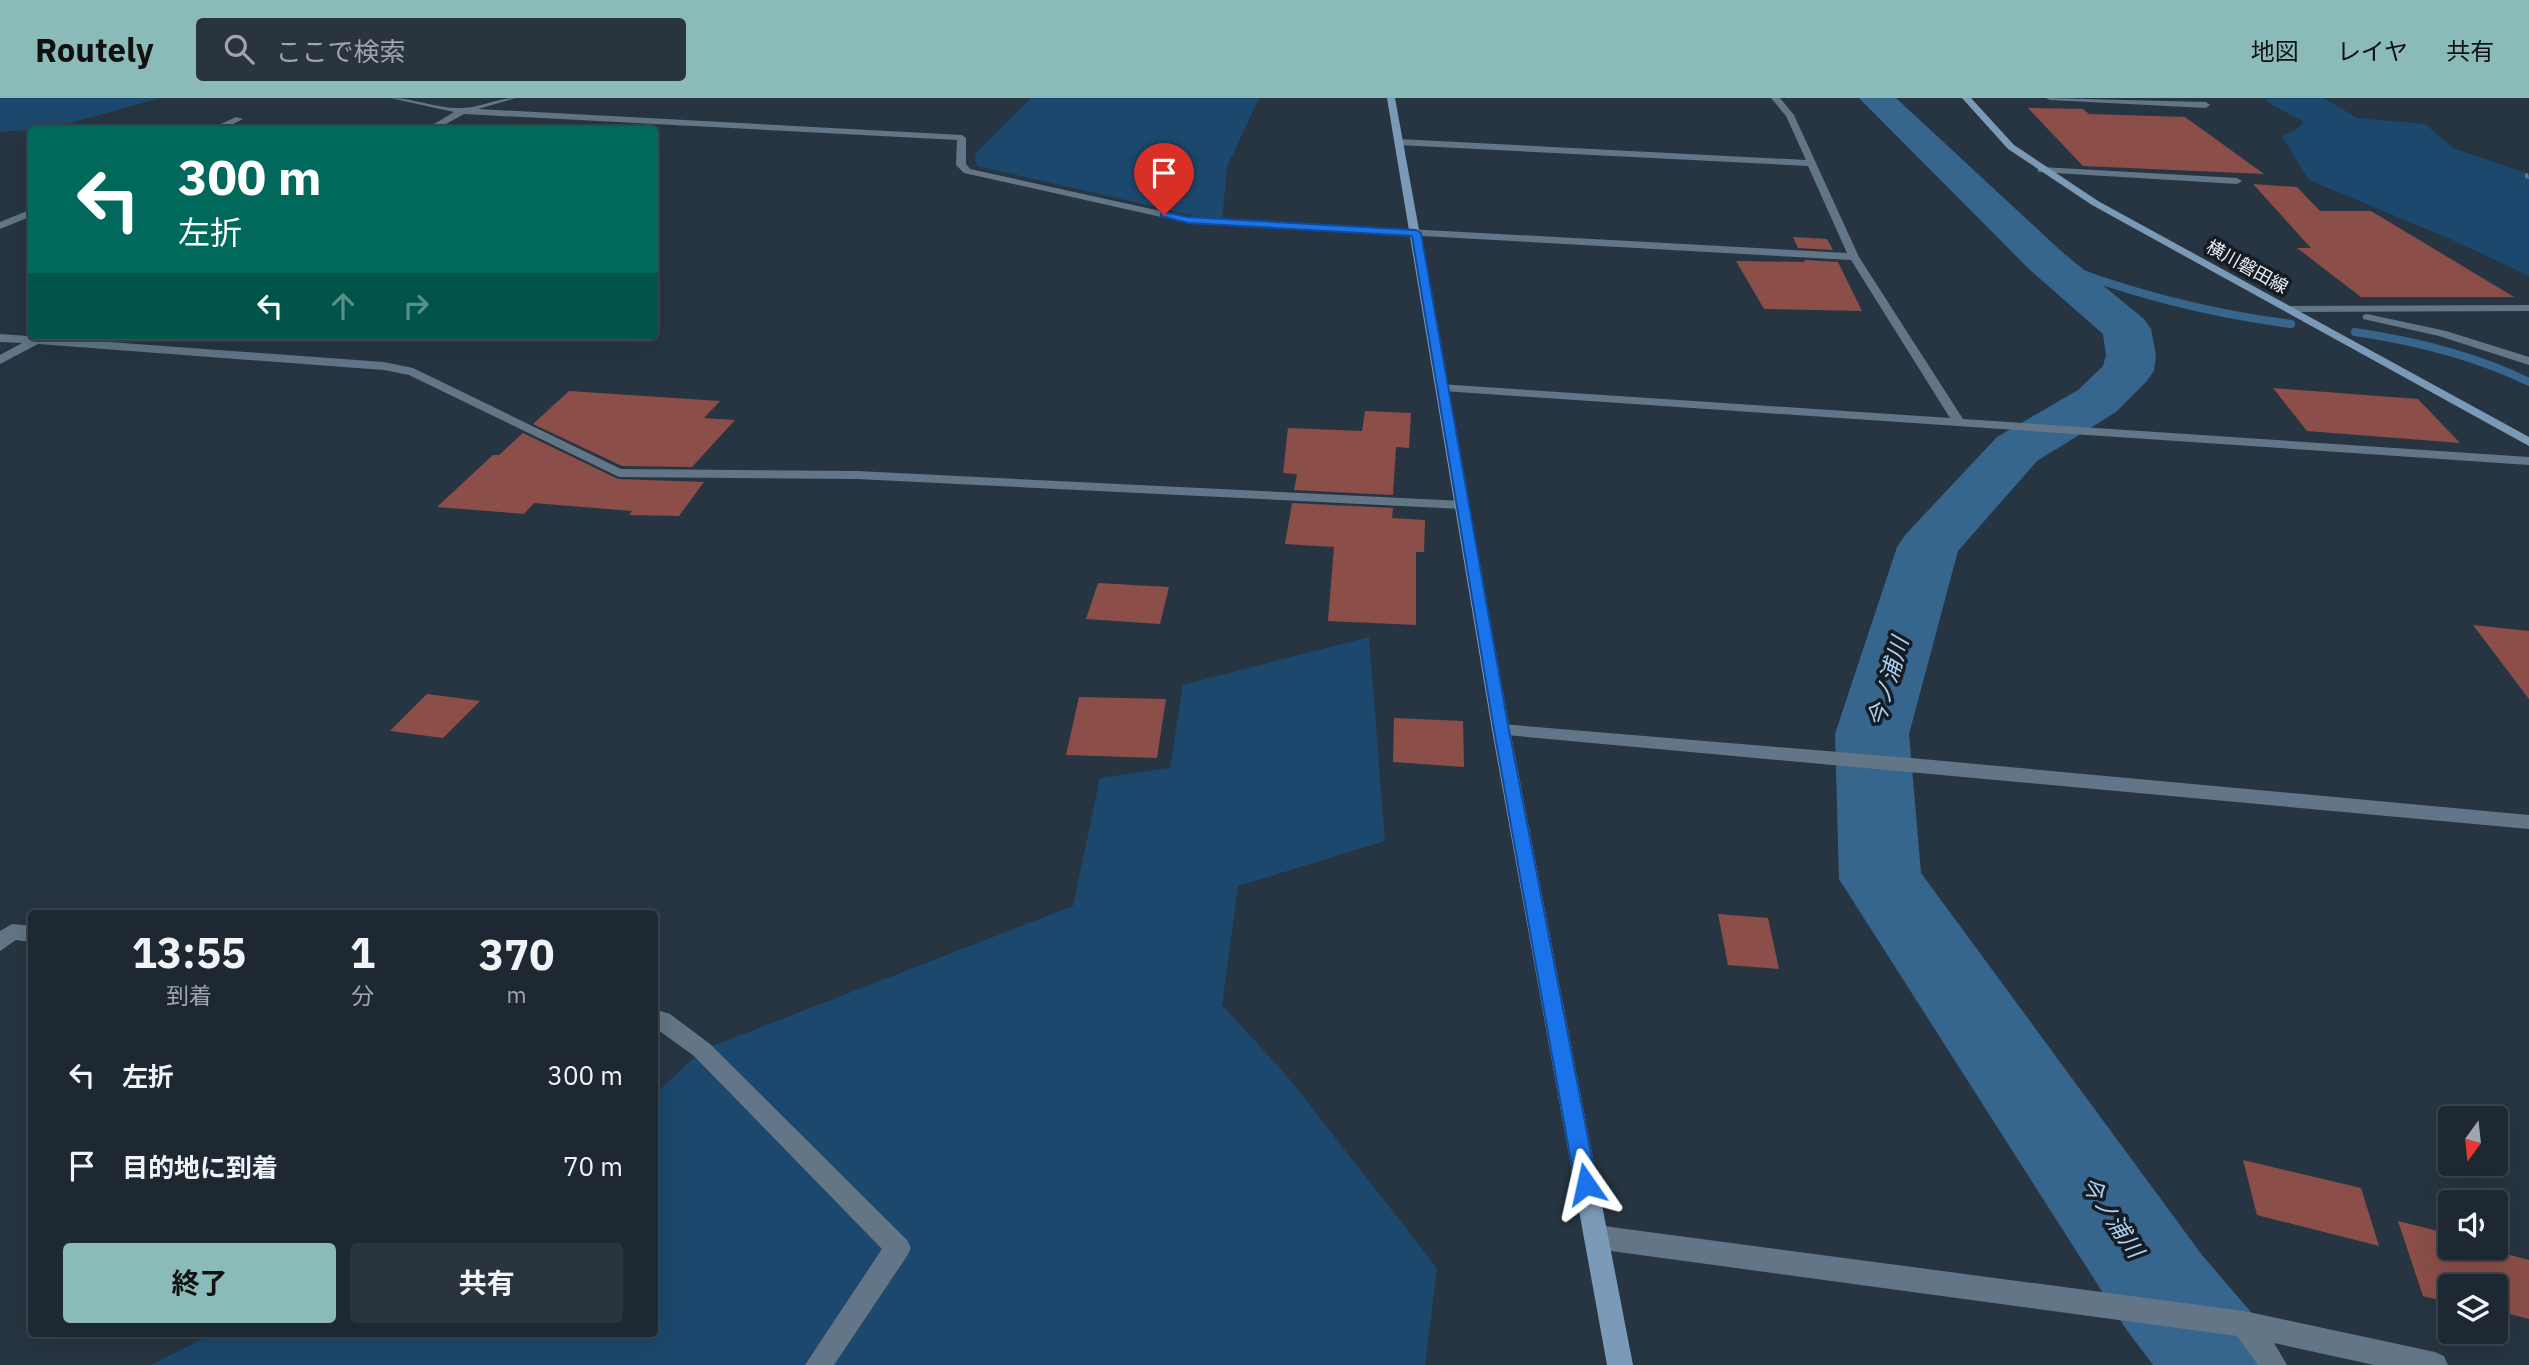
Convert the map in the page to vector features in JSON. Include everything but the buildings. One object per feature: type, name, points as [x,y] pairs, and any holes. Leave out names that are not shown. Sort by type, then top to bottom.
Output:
[{"type":"street","points":[[394,98],[462,111],[962,138],[961,165],[967,171],[1188,220],[1854,257]]},
{"type":"street","points":[[435,126],[462,111],[512,98]]},
{"type":"street","points":[[1391,98],[1502,730],[1620,1365]]},
{"type":"street","points":[[1775,98],[1790,115],[1854,257],[1959,422]]},
{"type":"street","name":"横川磐田線","points":[[1966,98],[2011,147],[2095,203],[2529,442]]},
{"type":"street","points":[[2050,98],[2206,105]]},
{"type":"street","points":[[222,126],[239,119]]},
{"type":"street","points":[[1398,142],[1812,163]]},
{"type":"street","points":[[2042,170],[2238,181]]},
{"type":"street","points":[[0,226],[28,214]]},
{"type":"street","points":[[2289,309],[2529,308]]},
{"type":"street","points":[[2318,309],[2442,332],[2529,361]]},
{"type":"street","points":[[0,338],[28,338]]},
{"type":"street","points":[[0,360],[37,340]]},
{"type":"street","points":[[66,340],[384,366],[413,372],[619,473],[857,475],[1462,505]]},
{"type":"street","points":[[1443,387],[2529,461]]},
{"type":"street","points":[[1502,730],[1910,764],[2529,822]]},
{"type":"street","points":[[0,943],[12,932],[28,934]]},
{"type":"street","points":[[658,1019],[702,1051],[898,1248],[818,1365]]},
{"type":"street","points":[[1595,1237],[2244,1324],[2435,1365]]},
{"type":"street","points":[[2244,1324],[2274,1365]]},
{"type":"shaded area","points":[[0,98],[160,98],[60,126],[28,126],[28,130],[0,132]]},
{"type":"shaded area","points":[[1031,98],[1259,98],[1227,167],[1222,222],[977,166],[975,154]]},
{"type":"shaded area","points":[[2269,98],[2324,98],[2357,118],[2425,124],[2453,148],[2529,174],[2529,276],[2448,238],[2309,180],[2282,136],[2297,129],[2304,122],[2265,101]]},
{"type":"shaded area","points":[[1369,637],[1385,841],[1238,886],[1222,1005],[1287,1076],[1437,1268],[1425,1365],[151,1365],[206,1337],[658,1337],[658,1091],[702,1050],[1073,906],[1100,778],[1170,768],[1183,685]]},
{"type":"waterway","name":"今ノ浦川","points":[[1876,98],[2045,260],[2127,329],[2131,355],[2128,371],[2097,401],[2017,449],[1928,547],[1872,734],[1880,879],[2164,1292],[2222,1365]]},
{"type":"waterway","points":[[2045,260],[2166,300],[2291,324]]},
{"type":"waterway","points":[[2355,332],[2444,350],[2529,382]]},
{"type":"route","points":[[1164,215],[1188,220],[1416,233],[1502,730],[1586,1184]]}]
